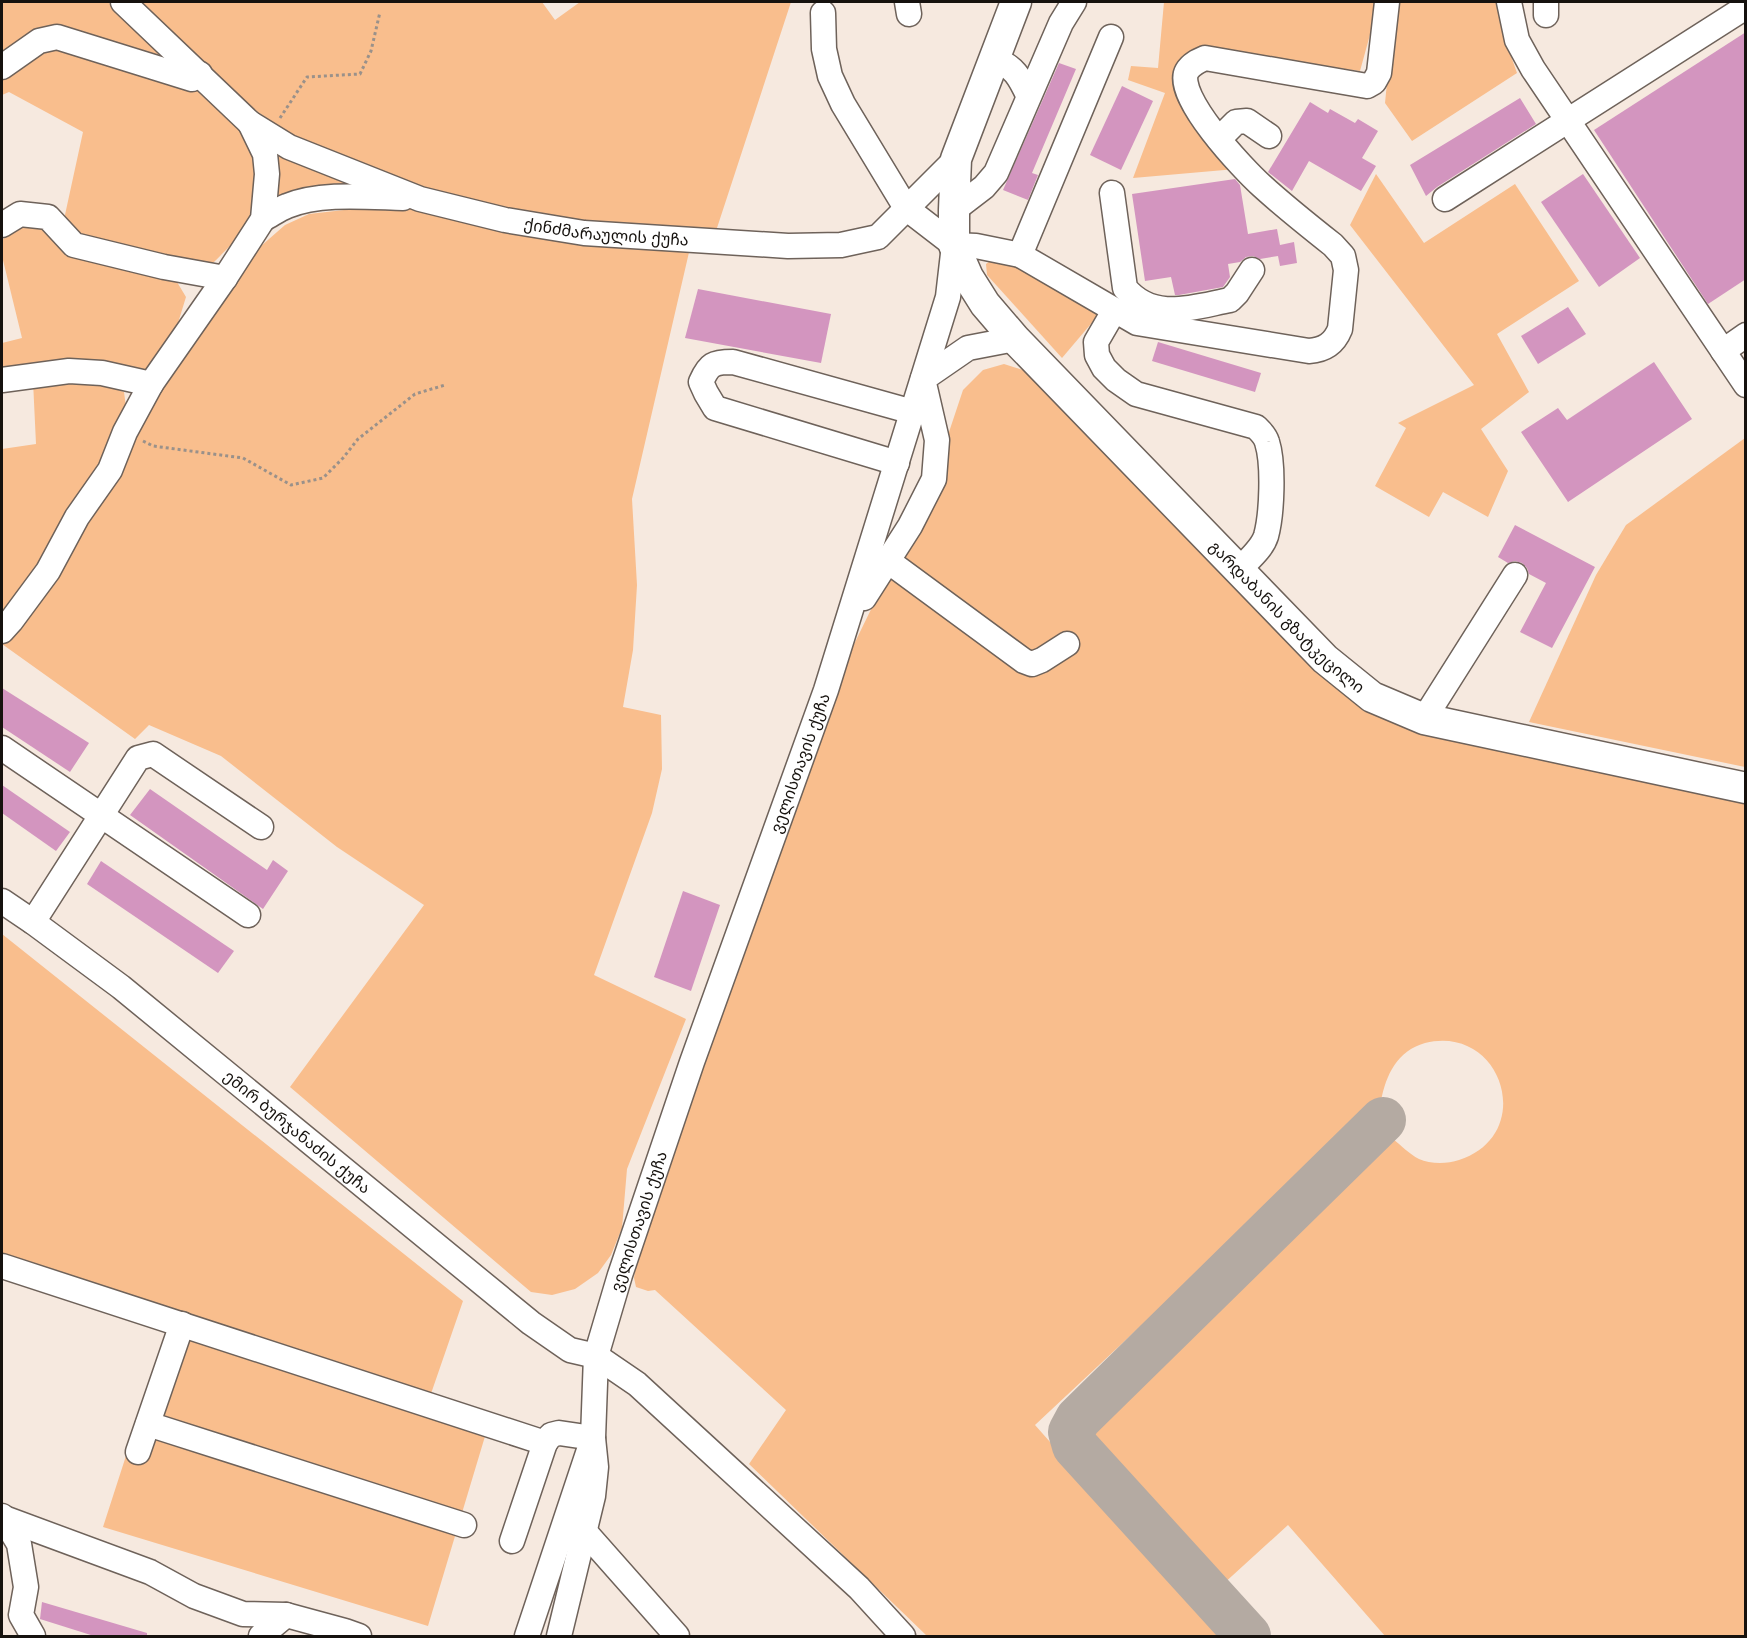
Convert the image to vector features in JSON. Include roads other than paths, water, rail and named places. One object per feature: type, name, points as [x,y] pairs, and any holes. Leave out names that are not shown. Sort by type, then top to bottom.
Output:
[{"type":"main road","name":"ქინძმარაულის ქუჩა","points":[[956,159],[1016,2]]},
{"type":"main road","name":"ველისთავის ქუჩა","points":[[954,245],[956,159]]},
{"type":"main road","name":"გარდაბანის გზატკეცილი","points":[[954,245],[968,277],[985,304],[1015,339],[1325,659],[1372,697],[1424,719],[1746,788]]},
{"type":"street","name":"ქინძმარაულის ქუჩა","points":[[123,2],[259,129],[289,147],[420,199],[506,220],[584,233],[789,246],[841,245],[878,237],[956,159]]},
{"type":"street","points":[[954,210],[984,187],[996,173],[1060,23],[1074,2]]},
{"type":"street","points":[[823,13],[824,49],[830,76],[843,104],[906,208],[954,245],[976,246],[1020,255],[1137,323],[1309,351],[1320,350],[1328,346],[1340,329],[1346,270],[1343,256],[1333,245],[1260,185],[1219,139],[1189,99],[1185,82],[1186,72],[1194,63],[1205,58],[1367,86],[1374,82],[1379,73],[1387,2]]},
{"type":"street","points":[[1509,2],[1516,40],[1533,69],[1746,385]]},
{"type":"street","points":[[1445,199],[1746,7]]},
{"type":"street","points":[[2,67],[39,41],[57,37],[192,80],[200,74]]},
{"type":"street","points":[[1020,255],[1111,37]]},
{"type":"street","points":[[995,60],[1008,64],[1020,77],[1028,95]]},
{"type":"street","points":[[1219,139],[1236,122],[1247,121],[1269,136]]},
{"type":"street","points":[[2,631],[48,571],[77,517],[110,470],[125,432],[151,384],[225,278],[262,219],[267,174],[259,129]]},
{"type":"street","points":[[1112,193],[1125,288],[1134,298],[1162,310],[1230,300],[1237,294],[1252,270]]},
{"type":"street","points":[[262,219],[289,205],[314,199],[353,197],[420,199]]},
{"type":"street","points":[[2,225],[20,214],[48,217],[74,245],[164,267],[225,278]]},
{"type":"street","name":"ველისთავის ქუჩა","points":[[593,1438],[596,1356],[620,1275],[692,1062],[826,690],[948,297],[954,245]]},
{"type":"street","points":[[1192,307],[1195,333]]},
{"type":"street","points":[[1114,311],[1096,342],[1097,355],[1104,368],[1116,380],[1136,394],[1256,427],[1268,444],[1272,492],[1266,538],[1239,570]]},
{"type":"street","points":[[1723,351],[1746,335]]},
{"type":"street","points":[[845,628],[910,526],[934,479],[937,440],[923,379],[968,348],[1015,339]]},
{"type":"street","points":[[897,463],[715,408],[701,382],[707,368],[718,362],[733,362],[913,412]]},
{"type":"street","points":[[2,380],[69,370],[102,373],[151,384]]},
{"type":"street","points":[[888,561],[1024,661],[1032,664],[1067,644]]},
{"type":"street","points":[[1424,719],[1515,575]]},
{"type":"street","points":[[2,748],[248,915]]},
{"type":"street","points":[[33,922],[138,758],[153,754],[261,827]]},
{"type":"street","name":"ემირ ბურჯანაძის ქუჩა","points":[[2,901],[121,987],[531,1323],[570,1350],[596,1356],[637,1384],[859,1588],[903,1636]]},
{"type":"street","points":[[2,1266],[545,1443]]},
{"type":"street","points":[[138,1452],[182,1324]]},
{"type":"street","points":[[148,1424],[464,1525]]},
{"type":"street","points":[[512,1541],[545,1443],[551,1435],[559,1433],[593,1438]]},
{"type":"street","points":[[559,1636],[593,1496],[596,1467],[593,1438]]},
{"type":"street","points":[[527,1636],[593,1438]]},
{"type":"street","points":[[3,1517],[150,1572],[194,1596],[243,1614],[286,1615],[345,1630],[359,1636]]},
{"type":"street","points":[[3,1517],[19,1544],[26,1587],[21,1615],[33,1636]]},
{"type":"street","points":[[585,1532],[677,1636]]},
{"type":"street","points":[[261,1636],[286,1615]]}]
